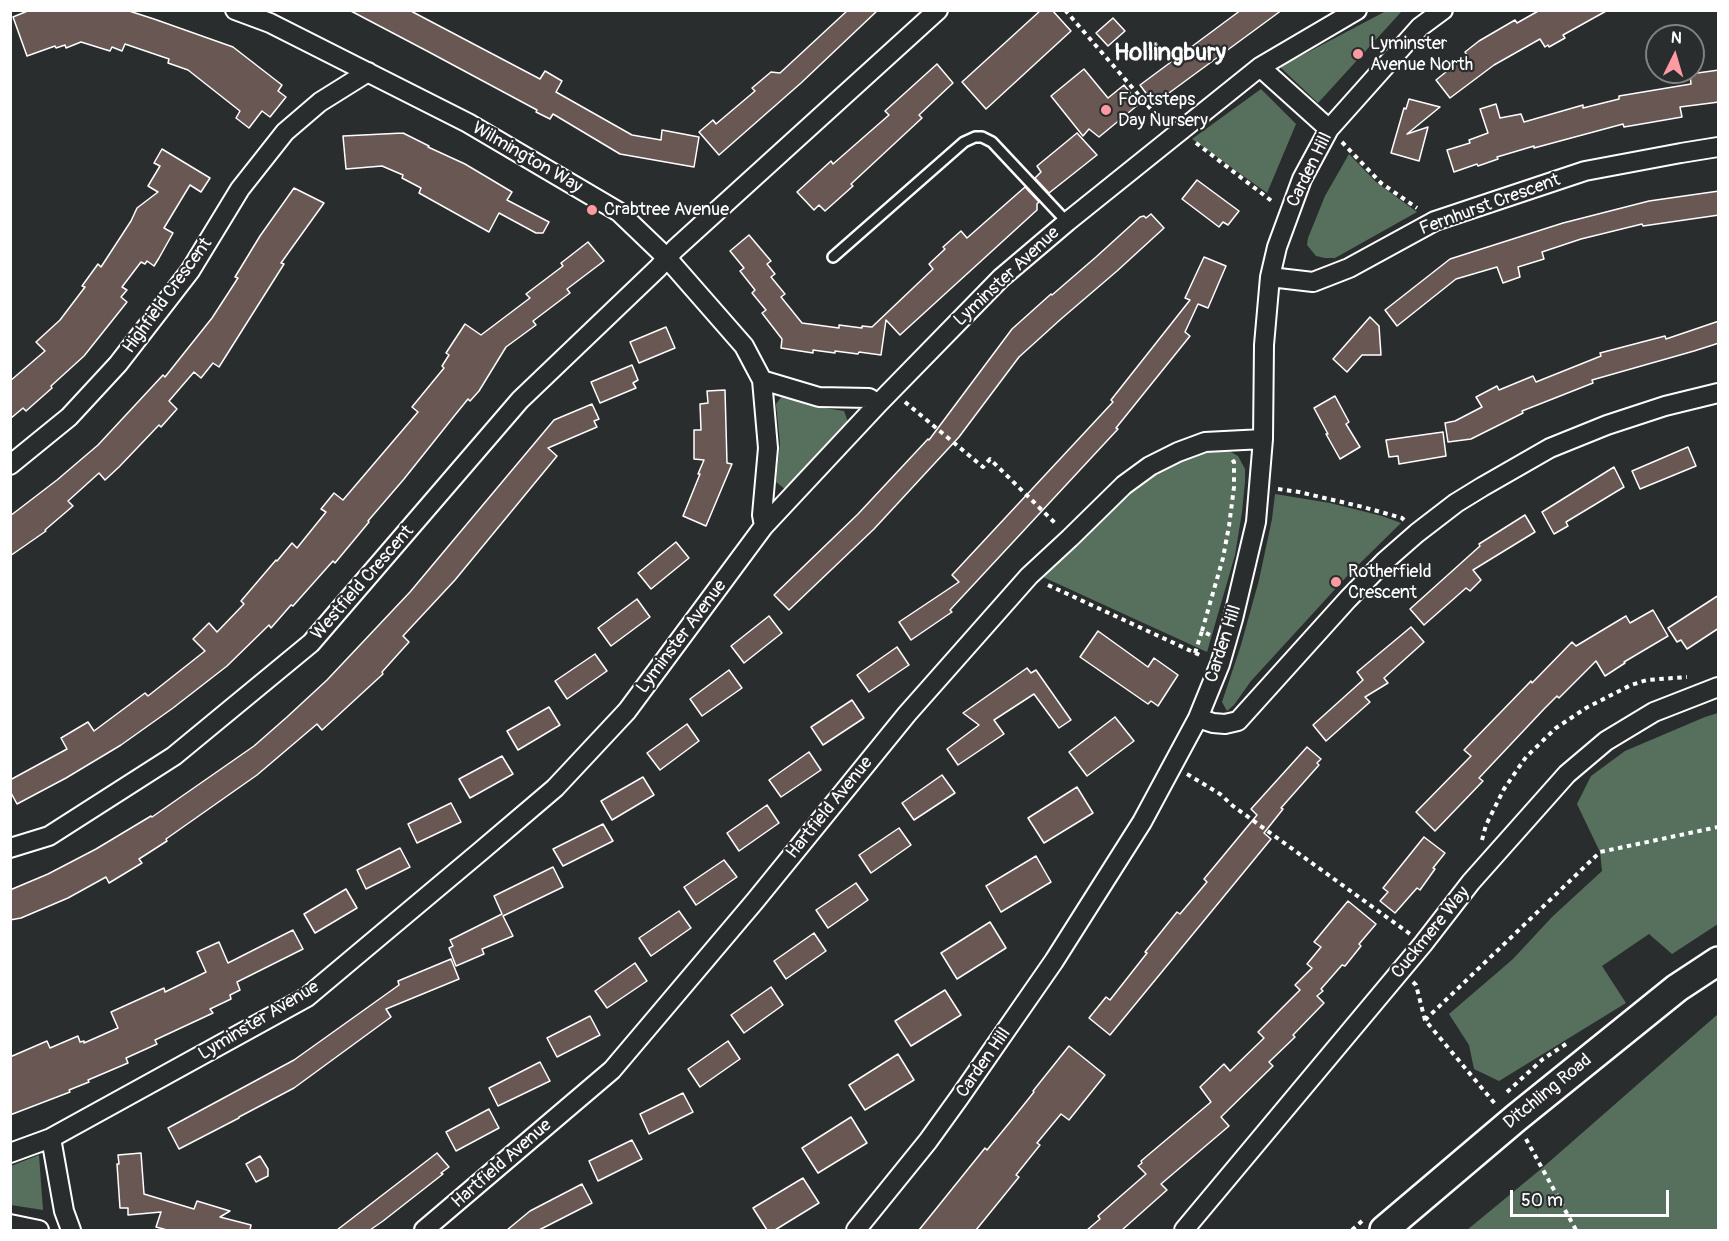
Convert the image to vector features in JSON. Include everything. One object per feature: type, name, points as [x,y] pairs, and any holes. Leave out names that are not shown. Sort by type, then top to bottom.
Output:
[{"type":"street","name":"Wilmington Way","points":[[235,10],[270,23],[468,123],[619,212],[667,258],[744,346],[762,380],[768,448],[762,515],[764,526]]},
{"type":"street","points":[[667,258],[938,10]]},
{"type":"street","name":"Lyminster Avenue","points":[[10,1153],[51,1138],[307,997],[555,788],[627,711],[764,526],[891,390],[1001,278],[1067,222],[1260,68],[1357,10]]},
{"type":"street","name":"Carden Hill","points":[[856,1230],[928,1141],[1022,1009],[1142,822],[1198,718],[1227,642],[1254,531],[1260,487],[1264,345],[1270,278],[1288,214],[1302,179],[1329,129],[1420,27],[1443,10]]},
{"type":"street","points":[[1260,68],[1329,129]]},
{"type":"street","name":"Highfield Crescent","points":[[10,465],[69,417],[118,364],[190,271],[240,189],[285,132],[320,102],[368,72]]},
{"type":"street","name":"Fernhurst Crescent","points":[[1270,278],[1313,282],[1349,268],[1435,221],[1585,171],[1719,147]]},
{"type":"street","name":"Westfield Crescent","points":[[10,848],[49,836],[174,756],[311,643],[520,400],[667,258]]},
{"type":"street","points":[[762,380],[819,397],[869,399],[878,404]]},
{"type":"street","points":[[1198,718],[1225,724],[1238,721],[1385,561],[1456,503],[1550,448],[1607,425],[1665,406],[1719,393]]},
{"type":"street","name":"Hartfield Avenue","points":[[424,1230],[612,1070],[755,901],[907,714],[1029,576],[1124,485],[1150,466],[1205,442],[1263,439]]},
{"type":"street","name":"Cuckmere Way","points":[[1184,1230],[1423,944],[1471,882],[1568,774],[1606,741],[1654,712],[1719,687]]},
{"type":"street","name":"Ditchling Road","points":[[1384,1230],[1516,1118],[1677,988],[1719,961]]},
{"type":"street","points":[[51,1138],[64,1210],[71,1230]]},
{"type":"street","points":[[10,1224],[39,1230]]},
{"type":"lane","points":[[833,257],[964,142],[975,137],[982,137],[992,142],[1067,222]]},
{"type":"path","points":[[1065,10],[1178,134],[1288,214]]},
{"type":"path","points":[[1329,129],[1382,183],[1435,221]]},
{"type":"path","points":[[891,390],[983,467],[990,459],[1070,538]]},
{"type":"path","points":[[1195,652],[1223,558],[1229,526],[1234,487],[1234,462],[1229,456]]},
{"type":"path","points":[[1260,487],[1299,492],[1402,518],[1417,533]]},
{"type":"path","points":[[1029,576],[1053,584],[1220,664]]},
{"type":"path","points":[[1202,631],[1227,642]]},
{"type":"path","points":[[1174,765],[1220,795],[1423,944]]},
{"type":"path","points":[[1425,1020],[1600,852],[1719,827]]},
{"type":"path","points":[[1401,970],[1416,985],[1425,1020],[1494,1104],[1516,1118],[1576,1230]]},
{"type":"green space","points":[[1388,10],[1402,11],[1318,103],[1280,67]]},
{"type":"green space","points":[[1261,89],[1296,124],[1267,193],[1192,139]]},
{"type":"green space","points":[[1349,154],[1376,182],[1417,212],[1335,258],[1316,256],[1307,245],[1308,238],[1325,196]]},
{"type":"green space","points":[[782,396],[811,406],[844,411],[848,422],[786,490],[776,482],[780,443],[776,404]]},
{"type":"green space","points":[[1213,450],[1229,451],[1238,456],[1245,469],[1245,482],[1235,555],[1207,652],[1043,577],[1135,488],[1169,467]]},
{"type":"green space","points":[[1275,494],[1330,503],[1401,523],[1349,574],[1251,681],[1227,711],[1222,702],[1259,580]]},
{"type":"green space","points":[[1718,713],[1718,924],[1672,954],[1649,934],[1602,966],[1626,1003],[1499,1081],[1474,1069],[1469,1045],[1449,1014],[1513,959],[1552,917],[1602,871],[1600,852],[1577,804],[1591,776],[1625,751]]},
{"type":"green space","points":[[1718,1014],[1718,1230],[1467,1230],[1541,1169]]},
{"type":"green space","points":[[39,1155],[43,1210],[11,1205],[11,1166]]},
{"type":"building","points":[[30,10],[126,10],[154,19],[233,47],[282,85],[278,91],[286,97],[270,117],[262,111],[249,128],[236,118],[240,111],[188,70],[168,63],[169,59],[125,44],[122,51],[112,47],[110,51],[81,42],[66,48],[65,45],[56,48],[55,46],[27,56],[13,17]]},
{"type":"building","points":[[349,10],[409,10],[540,79],[545,71],[562,81],[556,92],[632,135],[661,140],[662,130],[699,137],[694,167],[620,154],[553,114],[550,119],[536,112],[537,110]]},
{"type":"building","points":[[848,10],[878,10],[801,83],[719,155],[699,132],[713,120],[716,124],[755,91],[752,88],[771,72],[780,73]]},
{"type":"building","points":[[1041,10],[1052,10],[1071,31],[986,109],[962,82]]},
{"type":"building","points":[[1241,10],[1282,10],[1154,104],[1140,85]]},
{"type":"building","points":[[1540,10],[1608,10],[1563,35],[1565,38],[1549,47],[1548,45],[1545,47],[1540,39],[1494,65],[1450,98],[1436,80],[1467,55],[1465,52],[1479,41],[1515,20],[1517,23]]},
{"type":"building","points":[[1113,18],[1125,31],[1108,46],[1096,33]]},
{"type":"building","points":[[937,64],[953,83],[919,115],[922,118],[851,184],[853,186],[825,211],[819,205],[814,210],[797,192],[831,161],[833,164],[889,115],[885,111]]},
{"type":"building","points":[[1084,69],[1108,98],[1124,85],[1139,104],[1099,137],[1089,129],[1083,136],[1051,96]]},
{"type":"building","points":[[1719,70],[1719,102],[1680,107],[1682,117],[1624,127],[1623,124],[1534,148],[1534,146],[1454,172],[1447,150],[1470,143],[1469,140],[1488,133],[1480,109],[1496,104],[1500,118],[1521,114],[1524,122],[1583,105],[1583,108],[1619,99],[1619,96],[1691,84],[1705,84],[1705,72]]},
{"type":"building","points":[[1409,99],[1440,107],[1407,134],[1428,127],[1419,161],[1391,153],[1404,108],[1406,109]]},
{"type":"building","points":[[403,133],[465,164],[512,192],[507,200],[549,222],[543,233],[536,233],[499,213],[489,232],[419,193],[421,188],[402,178],[403,175],[382,166],[346,169],[343,136]]},
{"type":"building","points":[[1077,133],[1097,155],[1049,193],[1035,178],[1041,172],[1037,166]]},
{"type":"building","points":[[162,149],[210,178],[201,192],[190,185],[164,228],[173,233],[159,258],[154,266],[147,261],[145,264],[141,262],[122,287],[127,290],[121,297],[127,302],[84,356],[26,411],[23,408],[10,419],[10,381],[45,351],[36,342],[60,320],[85,287],[82,286],[98,264],[101,267],[137,208],[158,192],[148,186],[160,166],[154,163]]},
{"type":"building","points":[[1197,180],[1239,211],[1228,225],[1223,222],[1219,227],[1182,199]]},
{"type":"building","points":[[1025,187],[1039,202],[1037,210],[900,335],[886,320],[881,355],[813,350],[813,353],[781,348],[782,339],[762,313],[766,310],[752,293],[755,290],[740,271],[744,268],[730,251],[749,235],[771,261],[767,264],[775,274],[771,277],[785,294],[781,297],[802,323],[839,328],[839,325],[872,327],[933,269],[929,264],[945,249],[943,247],[961,231],[967,238]]},
{"type":"building","points":[[294,188],[324,203],[281,263],[284,264],[219,367],[213,363],[201,378],[194,372],[169,401],[177,409],[161,427],[159,425],[105,480],[99,473],[68,501],[73,506],[46,531],[10,556],[10,516],[98,445],[163,375],[165,377],[212,318],[238,278],[235,277],[260,236]]},
{"type":"building","points":[[1719,191],[1719,215],[1643,226],[1642,224],[1581,239],[1542,252],[1544,259],[1518,267],[1520,277],[1503,283],[1497,267],[1456,279],[1397,326],[1385,310],[1450,259],[1563,223],[1649,201]]},
{"type":"building","points":[[1151,214],[1164,228],[1019,357],[959,437],[874,529],[789,610],[774,595],[858,514],[929,440],[1012,329],[1140,217],[1146,218]]},
{"type":"building","points":[[588,242],[604,261],[567,289],[570,293],[533,321],[536,325],[506,347],[479,391],[470,401],[468,399],[335,563],[333,561],[271,628],[269,625],[227,666],[121,745],[17,804],[10,791],[10,780],[67,749],[61,738],[88,722],[94,731],[145,693],[148,696],[205,651],[193,639],[209,623],[217,632],[244,604],[241,601],[292,543],[297,548],[326,512],[321,509],[334,493],[343,500],[418,412],[412,407],[444,368],[442,366],[449,355],[446,353],[465,324],[481,335],[530,298],[526,294],[563,266],[561,263]]},
{"type":"building","points":[[1204,257],[1226,266],[1208,308],[1198,304],[1185,332],[1190,336],[1116,428],[1118,429],[950,610],[952,612],[911,640],[899,622],[959,582],[952,575],[1113,402],[1111,400],[1190,300],[1185,298]]},
{"type":"building","points":[[1370,317],[1379,326],[1381,355],[1362,355],[1347,372],[1333,359]]},
{"type":"building","points":[[1719,321],[1719,343],[1592,380],[1593,383],[1522,411],[1523,413],[1471,439],[1448,442],[1445,423],[1455,421],[1482,407],[1476,397],[1497,386],[1499,390],[1533,376],[1536,382],[1601,356],[1600,353],[1665,336],[1666,339]]},
{"type":"building","points":[[666,327],[675,348],[639,363],[630,342]]},
{"type":"building","points":[[632,365],[638,380],[633,383],[636,388],[600,403],[591,382]]},
{"type":"building","points":[[725,390],[727,463],[732,464],[706,526],[683,516],[704,460],[694,459],[694,430],[701,430],[700,404],[708,403],[707,391]]},
{"type":"building","points":[[1335,396],[1349,422],[1346,424],[1360,447],[1340,459],[1314,408]]},
{"type":"building","points":[[592,404],[599,419],[594,421],[597,427],[548,448],[557,456],[455,580],[403,636],[409,642],[382,672],[383,674],[322,730],[317,724],[257,775],[139,859],[142,863],[109,883],[106,877],[68,898],[21,918],[10,920],[10,890],[48,874],[152,817],[254,746],[287,717],[327,680],[410,592],[554,420]]},
{"type":"building","points":[[1443,432],[1446,456],[1399,464],[1398,456],[1389,457],[1386,440]]},
{"type":"building","points":[[1688,447],[1696,466],[1640,489],[1632,471]]},
{"type":"building","points":[[1614,467],[1624,487],[1566,522],[1568,526],[1554,534],[1542,512]]},
{"type":"building","points":[[1525,515],[1535,532],[1473,570],[1481,580],[1470,591],[1466,588],[1424,625],[1410,609],[1480,546],[1479,544]]},
{"type":"building","points":[[676,542],[689,558],[651,589],[638,573]]},
{"type":"building","points":[[1719,595],[1719,628],[1687,649],[1681,640],[1677,642],[1668,628]]},
{"type":"building","points":[[637,599],[650,617],[611,646],[598,628]]},
{"type":"building","points":[[1653,610],[1668,636],[1605,676],[1596,661],[1559,698],[1557,696],[1544,709],[1479,778],[1483,781],[1435,831],[1416,812],[1471,756],[1464,750],[1572,642],[1576,646],[1626,616],[1630,623]]},
{"type":"building","points":[[769,616],[782,633],[744,663],[731,646]]},
{"type":"building","points":[[1411,627],[1424,642],[1384,678],[1388,683],[1365,697],[1370,702],[1326,741],[1313,725],[1363,680],[1357,672]]},
{"type":"building","points":[[1098,631],[1148,667],[1154,658],[1178,675],[1158,706],[1151,701],[1148,704],[1080,657]]},
{"type":"building","points":[[897,647],[909,665],[869,692],[857,675]]},
{"type":"building","points":[[595,654],[607,671],[567,699],[555,681]]},
{"type":"building","points":[[1027,668],[1031,673],[1036,670],[1071,720],[1059,728],[1034,694],[994,720],[1004,734],[958,765],[947,749],[979,725],[963,713]]},
{"type":"building","points":[[729,670],[742,688],[702,716],[690,699]]},
{"type":"building","points":[[852,700],[864,718],[823,745],[811,727]]},
{"type":"building","points":[[549,707],[560,725],[518,750],[507,731]]},
{"type":"building","points":[[1115,717],[1134,741],[1087,776],[1069,752]]},
{"type":"building","points":[[687,724],[699,741],[660,770],[647,753]]},
{"type":"building","points":[[1307,747],[1321,759],[1317,763],[1319,765],[1281,808],[1283,809],[1264,833],[1271,839],[1110,1035],[1089,1018],[1106,997],[1110,1000],[1177,912],[1180,914],[1207,882],[1204,879],[1257,815],[1251,809]]},
{"type":"building","points":[[809,752],[821,770],[781,797],[769,780]]},
{"type":"building","points":[[502,756],[513,774],[470,798],[459,779]]},
{"type":"building","points":[[942,775],[955,793],[914,820],[902,803]]},
{"type":"building","points":[[643,777],[654,795],[612,820],[601,801]]},
{"type":"building","points":[[1077,787],[1093,813],[1044,843],[1028,818]]},
{"type":"building","points":[[451,803],[461,822],[417,843],[408,824]]},
{"type":"building","points":[[767,805],[779,823],[739,851],[727,833]]},
{"type":"building","points":[[603,824],[613,841],[563,866],[553,849]]},
{"type":"building","points":[[899,828],[911,845],[871,873],[859,855]]},
{"type":"building","points":[[1424,837],[1445,853],[1420,890],[1417,888],[1395,913],[1380,901],[1388,892],[1383,888]]},
{"type":"building","points":[[400,848],[410,867],[366,889],[357,870]]},
{"type":"building","points":[[1036,856],[1051,882],[1001,912],[986,886]]},
{"type":"building","points":[[724,860],[737,877],[696,905],[684,887]]},
{"type":"building","points":[[553,867],[563,887],[503,916],[513,936],[482,949],[484,954],[456,966],[449,948],[453,946],[450,940],[502,914],[494,896]]},
{"type":"building","points":[[856,883],[868,900],[828,928],[816,910]]},
{"type":"building","points":[[346,889],[357,908],[315,933],[304,914]]},
{"type":"building","points":[[1348,901],[1376,924],[1359,944],[1361,946],[1345,966],[1342,965],[1321,989],[1323,991],[1317,996],[1324,1003],[1293,1035],[1295,1037],[1269,1062],[1273,1066],[1221,1117],[1229,1126],[1161,1184],[1167,1190],[1122,1230],[1087,1230],[1100,1219],[1099,1215],[1146,1174],[1138,1166],[1142,1163],[1141,1161],[1211,1102],[1200,1087],[1224,1064],[1230,1071],[1264,1038],[1258,1032],[1300,990],[1295,985],[1312,968],[1307,964],[1321,947],[1314,942]]},
{"type":"building","points":[[679,911],[691,928],[651,956],[639,938]]},
{"type":"building","points":[[990,922],[1006,948],[957,979],[941,953]]},
{"type":"building","points":[[293,930],[303,949],[237,982],[240,990],[230,995],[231,999],[210,1009],[213,1013],[155,1040],[157,1044],[126,1058],[128,1063],[88,1080],[89,1082],[69,1090],[70,1092],[10,1115],[10,1057],[47,1041],[50,1048],[78,1036],[80,1042],[84,1041],[84,1043],[118,1028],[111,1012],[164,988],[165,992],[206,972],[197,952],[219,942],[228,963]]},
{"type":"building","points":[[814,933],[826,951],[786,979],[774,961]]},
{"type":"building","points":[[451,959],[459,979],[386,1009],[391,1017],[294,1088],[179,1149],[168,1128],[294,1060],[399,985],[398,981]]},
{"type":"building","points":[[635,963],[647,981],[607,1008],[595,991]]},
{"type":"building","points":[[771,987],[783,1005],[744,1033],[731,1015]]},
{"type":"building","points":[[945,990],[961,1015],[911,1046],[895,1021]]},
{"type":"building","points":[[590,1016],[600,1035],[557,1057],[547,1038]]},
{"type":"building","points":[[728,1041],[740,1059],[700,1087],[688,1069]]},
{"type":"building","points":[[1069,1046],[1105,1075],[1069,1120],[1061,1114],[1037,1143],[1040,1145],[1016,1175],[1019,1177],[976,1230],[919,1230],[985,1148],[987,1150],[1010,1122]]},
{"type":"building","points":[[898,1054],[914,1080],[865,1110],[849,1085]]},
{"type":"building","points":[[540,1062],[550,1081],[498,1106],[489,1088]]},
{"type":"building","points":[[683,1093],[693,1112],[649,1134],[640,1114]]},
{"type":"building","points":[[489,1109],[499,1128],[456,1151],[446,1132]]},
{"type":"building","points":[[851,1117],[867,1143],[818,1173],[802,1148]]},
{"type":"building","points":[[632,1140],[642,1159],[598,1181],[589,1161]]},
{"type":"building","points":[[141,1153],[144,1194],[194,1209],[197,1201],[230,1211],[220,1217],[251,1225],[250,1230],[167,1230],[156,1227],[161,1212],[128,1215],[128,1208],[120,1208],[118,1155]]},
{"type":"building","points":[[437,1153],[449,1167],[383,1221],[370,1230],[337,1230]]},
{"type":"building","points":[[260,1156],[268,1169],[268,1176],[256,1182],[246,1164]]},
{"type":"building","points":[[803,1178],[819,1203],[775,1230],[767,1230],[753,1208]]},
{"type":"building","points":[[582,1184],[592,1203],[539,1230],[507,1230],[530,1211]]},
{"type":"place","name":"Lyminster Avenue North","points":[[1358,54]]},
{"type":"place","name":"Footsteps Day Nursery","points":[[1106,110]]},
{"type":"place","name":"Crabtree Avenue","points":[[592,210]]},
{"type":"place","name":"Rotherfield Crescent","points":[[1336,582]]},
{"type":"district","name":"Hollingbury","points":[[1170,54]]}]
